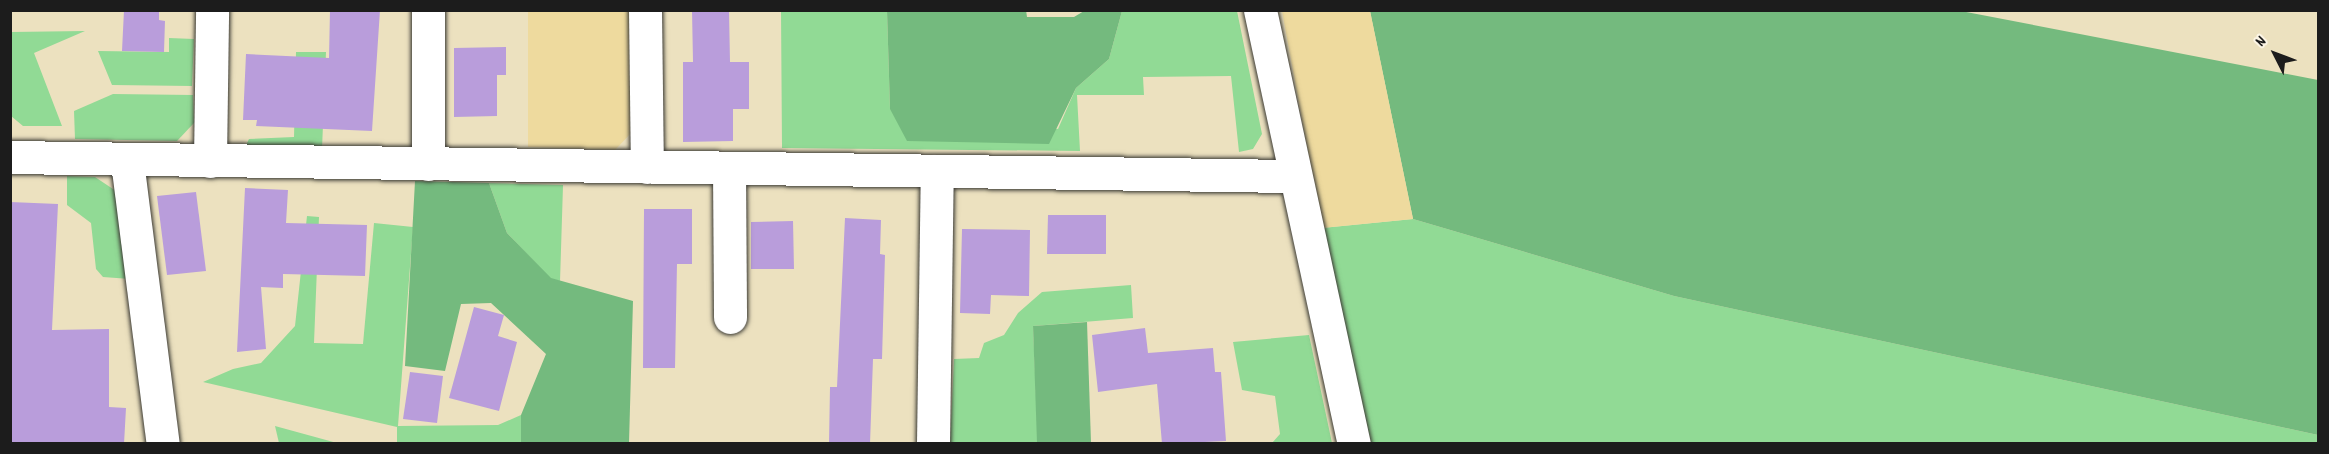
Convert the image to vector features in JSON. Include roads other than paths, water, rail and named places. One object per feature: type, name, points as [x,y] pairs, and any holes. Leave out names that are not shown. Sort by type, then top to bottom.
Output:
[{"type":"street","points":[[210,161],[212,10]]},
{"type":"street","points":[[428,10],[428,164]]},
{"type":"street","points":[[645,10],[647,167]]},
{"type":"street","points":[[1260,10],[1294,176],[1354,444]]},
{"type":"street","points":[[10,157],[127,161],[1294,176]]},
{"type":"street","points":[[127,161],[163,444]]},
{"type":"street","points":[[729,168],[730,317]]},
{"type":"street","points":[[933,443],[937,171]]}]
